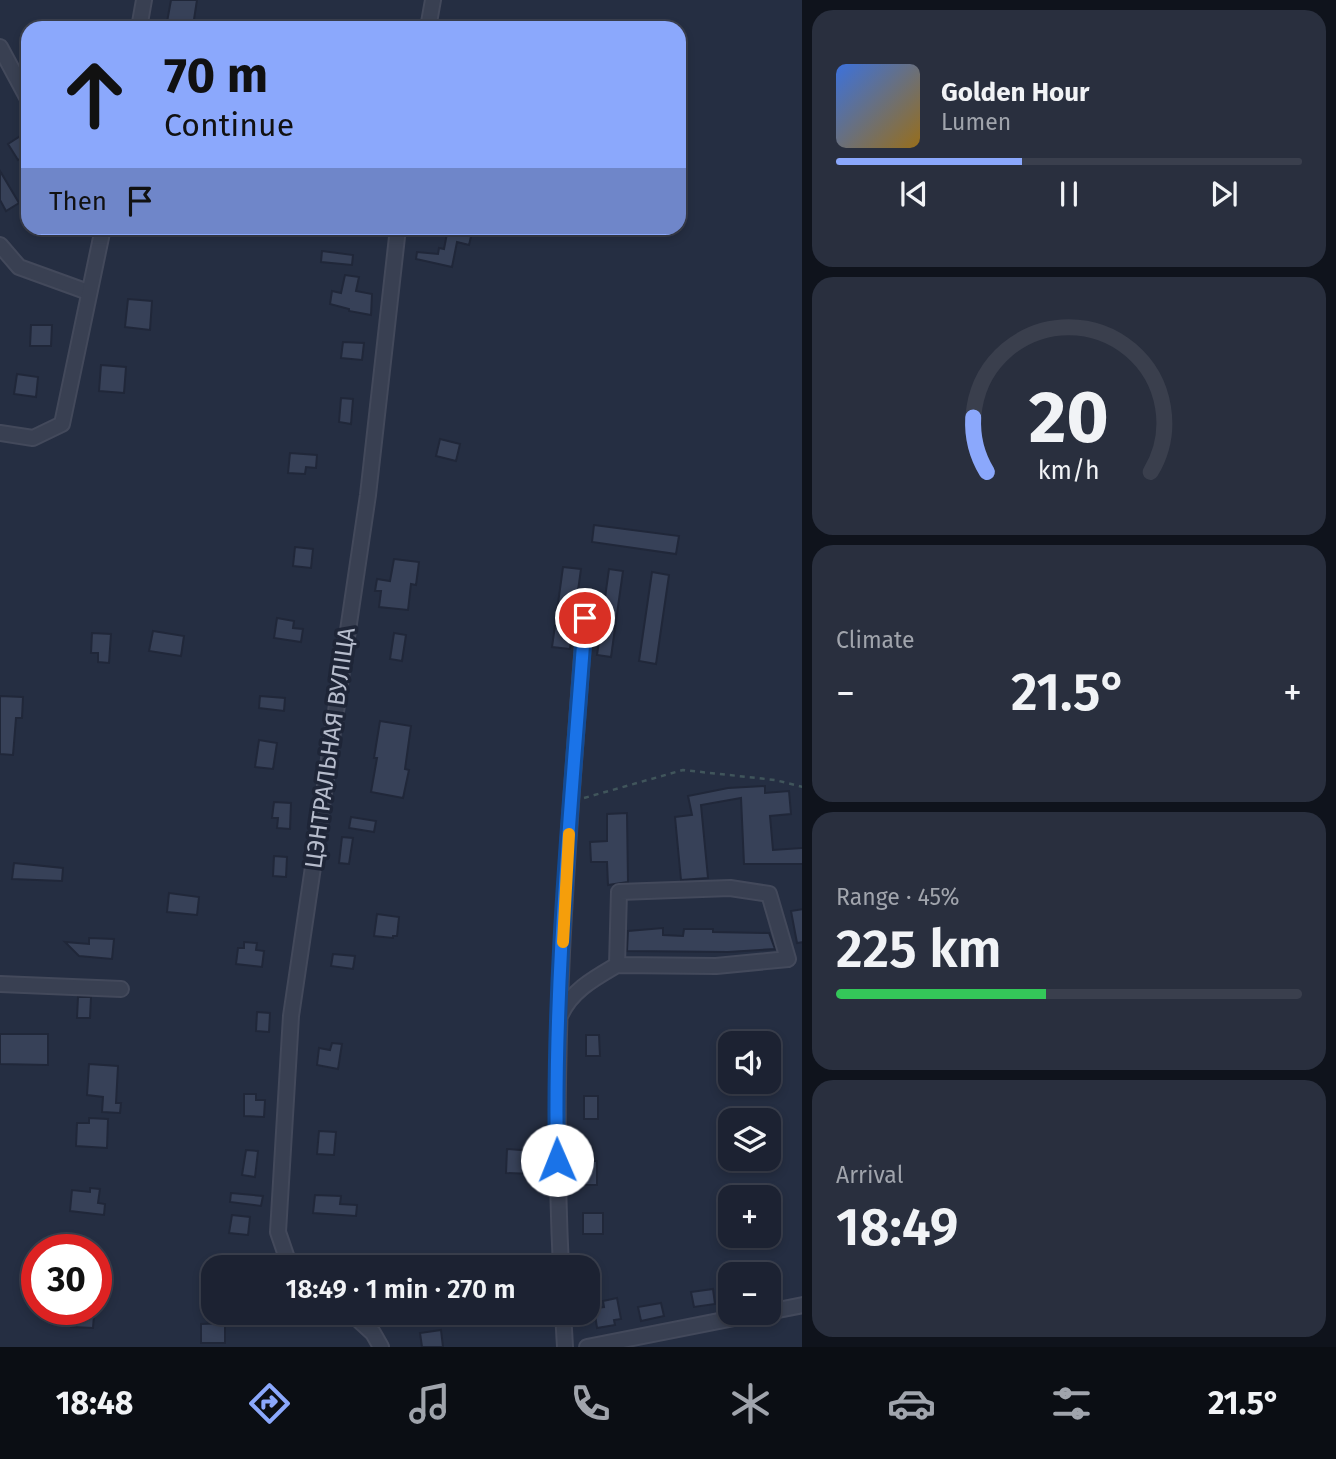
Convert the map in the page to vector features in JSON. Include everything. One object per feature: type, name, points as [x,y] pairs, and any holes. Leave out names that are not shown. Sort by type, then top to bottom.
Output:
[{"type":"street","points":[[140,21],[144,0]]},
{"type":"street","points":[[429,21],[433,0]]},
{"type":"street","points":[[0,47],[21,86]]},
{"type":"street","points":[[0,433],[33,438],[62,424],[101,235]]},
{"type":"street","name":"ЦЭНТРАЛЬНАЯ ВУЛІЦА","points":[[286,1255],[278,1232],[291,1016],[368,495],[397,235]]},
{"type":"street","points":[[0,245],[19,267],[88,292]]},
{"type":"street","points":[[561,1255],[557,1138],[558,1022],[585,618]]},
{"type":"street","points":[[558,1022],[567,1002],[590,980],[617,965],[716,966],[788,959],[769,894],[730,888],[620,892],[617,965]]},
{"type":"street","points":[[0,984],[121,989]]},
{"type":"street","points":[[781,1309],[802,1305]]},
{"type":"street","points":[[587,1347],[718,1321]]},
{"type":"street","points":[[364,1325],[373,1333],[381,1347]]},
{"type":"street","points":[[564,1325],[565,1347]]},
{"type":"path","points":[[571,801],[683,770],[775,780],[802,787]]},
{"type":"building","points":[[171,0],[197,0],[194,21],[167,21]]},
{"type":"building","points":[[21,136],[21,158],[18,160],[8,144]]},
{"type":"building","points":[[0,171],[19,203],[6,211],[0,200]]},
{"type":"building","points":[[447,235],[471,235],[469,245],[457,242],[452,267],[416,259],[417,252],[438,254],[439,248],[444,249]]},
{"type":"building","points":[[322,251],[353,255],[352,265],[321,262]]},
{"type":"building","points":[[345,275],[359,277],[356,291],[372,294],[371,315],[330,304],[332,291],[341,293]]},
{"type":"building","points":[[128,299],[152,301],[150,330],[125,327]]},
{"type":"building","points":[[31,325],[52,325],[51,346],[30,346]]},
{"type":"building","points":[[343,342],[364,343],[362,360],[341,358]]},
{"type":"building","points":[[101,365],[126,367],[124,393],[99,391]]},
{"type":"building","points":[[17,374],[38,377],[36,397],[14,394]]},
{"type":"building","points":[[341,398],[353,399],[351,424],[339,422]]},
{"type":"building","points":[[440,439],[460,444],[456,461],[436,456]]},
{"type":"building","points":[[290,453],[317,455],[316,468],[306,467],[305,474],[288,473]]},
{"type":"building","points":[[594,525],[679,536],[676,554],[592,542]]},
{"type":"building","points":[[295,547],[313,549],[311,568],[293,566]]},
{"type":"building","points":[[394,559],[419,562],[416,585],[411,584],[408,610],[379,607],[381,591],[375,591],[377,579],[390,581]]},
{"type":"building","points":[[563,567],[581,569],[570,649],[552,647]]},
{"type":"building","points":[[609,569],[623,571],[611,657],[597,655]]},
{"type":"building","points":[[652,572],[669,575],[656,664],[639,661]]},
{"type":"building","points":[[277,618],[294,621],[293,628],[303,629],[301,642],[274,638]]},
{"type":"building","points":[[153,631],[184,636],[181,656],[149,651]]},
{"type":"building","points":[[92,633],[111,634],[109,663],[98,662],[98,653],[91,653]]},
{"type":"building","points":[[394,633],[406,635],[402,661],[390,659]]},
{"type":"building","points":[[0,696],[23,697],[22,718],[16,718],[13,755],[0,754]]},
{"type":"building","points":[[260,696],[285,698],[284,711],[259,708]]},
{"type":"building","points":[[380,721],[411,726],[405,769],[409,770],[403,798],[371,792]]},
{"type":"building","points":[[259,740],[277,743],[273,769],[255,767]]},
{"type":"building","points":[[765,786],[765,793],[789,791],[791,814],[770,816],[773,850],[802,848],[802,864],[744,864],[741,798],[701,805],[708,878],[681,880],[675,817],[692,815],[688,796],[728,788]]},
{"type":"building","points":[[274,802],[291,803],[290,829],[277,828],[278,818],[272,818]]},
{"type":"building","points":[[627,813],[628,882],[608,885],[607,862],[591,862],[590,842],[607,841],[607,814]]},
{"type":"building","points":[[351,817],[376,821],[374,832],[349,828]]},
{"type":"building","points":[[342,837],[353,838],[349,864],[339,863]]},
{"type":"building","points":[[274,856],[287,857],[286,877],[273,876]]},
{"type":"building","points":[[14,863],[63,868],[62,881],[12,879]]},
{"type":"building","points":[[169,893],[199,897],[197,915],[167,912]]},
{"type":"building","points":[[802,909],[802,942],[797,943],[791,911]]},
{"type":"building","points":[[377,914],[399,917],[397,936],[374,936]]},
{"type":"building","points":[[663,928],[663,935],[683,936],[684,929],[769,933],[775,949],[728,952],[627,951],[628,931]]},
{"type":"building","points":[[89,938],[114,939],[112,959],[79,956],[65,942],[89,944]]},
{"type":"building","points":[[244,942],[257,943],[256,950],[264,951],[262,967],[236,964],[238,948],[244,948]]},
{"type":"building","points":[[333,954],[355,956],[353,969],[331,966]]},
{"type":"building","points":[[78,997],[91,997],[90,1018],[77,1018]]},
{"type":"building","points":[[257,1012],[270,1013],[269,1032],[256,1031]]},
{"type":"building","points":[[0,1034],[48,1034],[48,1065],[0,1064]]},
{"type":"building","points":[[586,1035],[599,1035],[600,1056],[586,1056]]},
{"type":"building","points":[[332,1043],[342,1044],[338,1069],[317,1065],[319,1048],[330,1050]]},
{"type":"building","points":[[89,1064],[118,1066],[116,1103],[121,1103],[120,1113],[102,1112],[103,1097],[87,1095]]},
{"type":"building","points":[[244,1094],[256,1094],[256,1100],[265,1100],[264,1117],[244,1116]]},
{"type":"building","points":[[584,1096],[598,1096],[598,1119],[584,1119]]},
{"type":"building","points":[[89,1118],[108,1119],[107,1148],[76,1146],[77,1123],[89,1123]]},
{"type":"building","points":[[319,1131],[336,1132],[334,1155],[317,1154]]},
{"type":"building","points":[[507,1149],[533,1151],[532,1174],[506,1173]]},
{"type":"building","points":[[246,1150],[258,1151],[255,1177],[242,1175]]},
{"type":"building","points":[[583,1161],[597,1161],[597,1185],[583,1185]]},
{"type":"building","points":[[90,1188],[100,1189],[98,1203],[105,1204],[104,1215],[70,1211],[72,1190],[90,1192]]},
{"type":"building","points":[[231,1193],[263,1196],[261,1206],[230,1202]]},
{"type":"building","points":[[315,1195],[341,1196],[340,1204],[357,1205],[356,1216],[313,1213]]},
{"type":"building","points":[[583,1213],[603,1213],[603,1234],[583,1234]]},
{"type":"building","points":[[232,1215],[250,1217],[248,1235],[229,1233]]},
{"type":"building","points":[[713,1289],[715,1304],[694,1307],[691,1292]]},
{"type":"building","points":[[617,1298],[621,1319],[614,1320],[615,1325],[597,1328],[597,1325],[600,1325],[600,1307],[604,1307],[603,1301]]},
{"type":"building","points":[[661,1303],[664,1316],[641,1321],[638,1307]]},
{"type":"building","points":[[71,1325],[93,1325],[93,1328]]},
{"type":"building","points":[[201,1325],[225,1325],[225,1343],[201,1343]]},
{"type":"building","points":[[441,1330],[443,1347],[422,1347],[420,1333]]},
{"type":"slow traffic","points":[[563,942],[569,834]]},
{"type":"route","points":[[557,1160],[558,1022],[585,618]]}]
